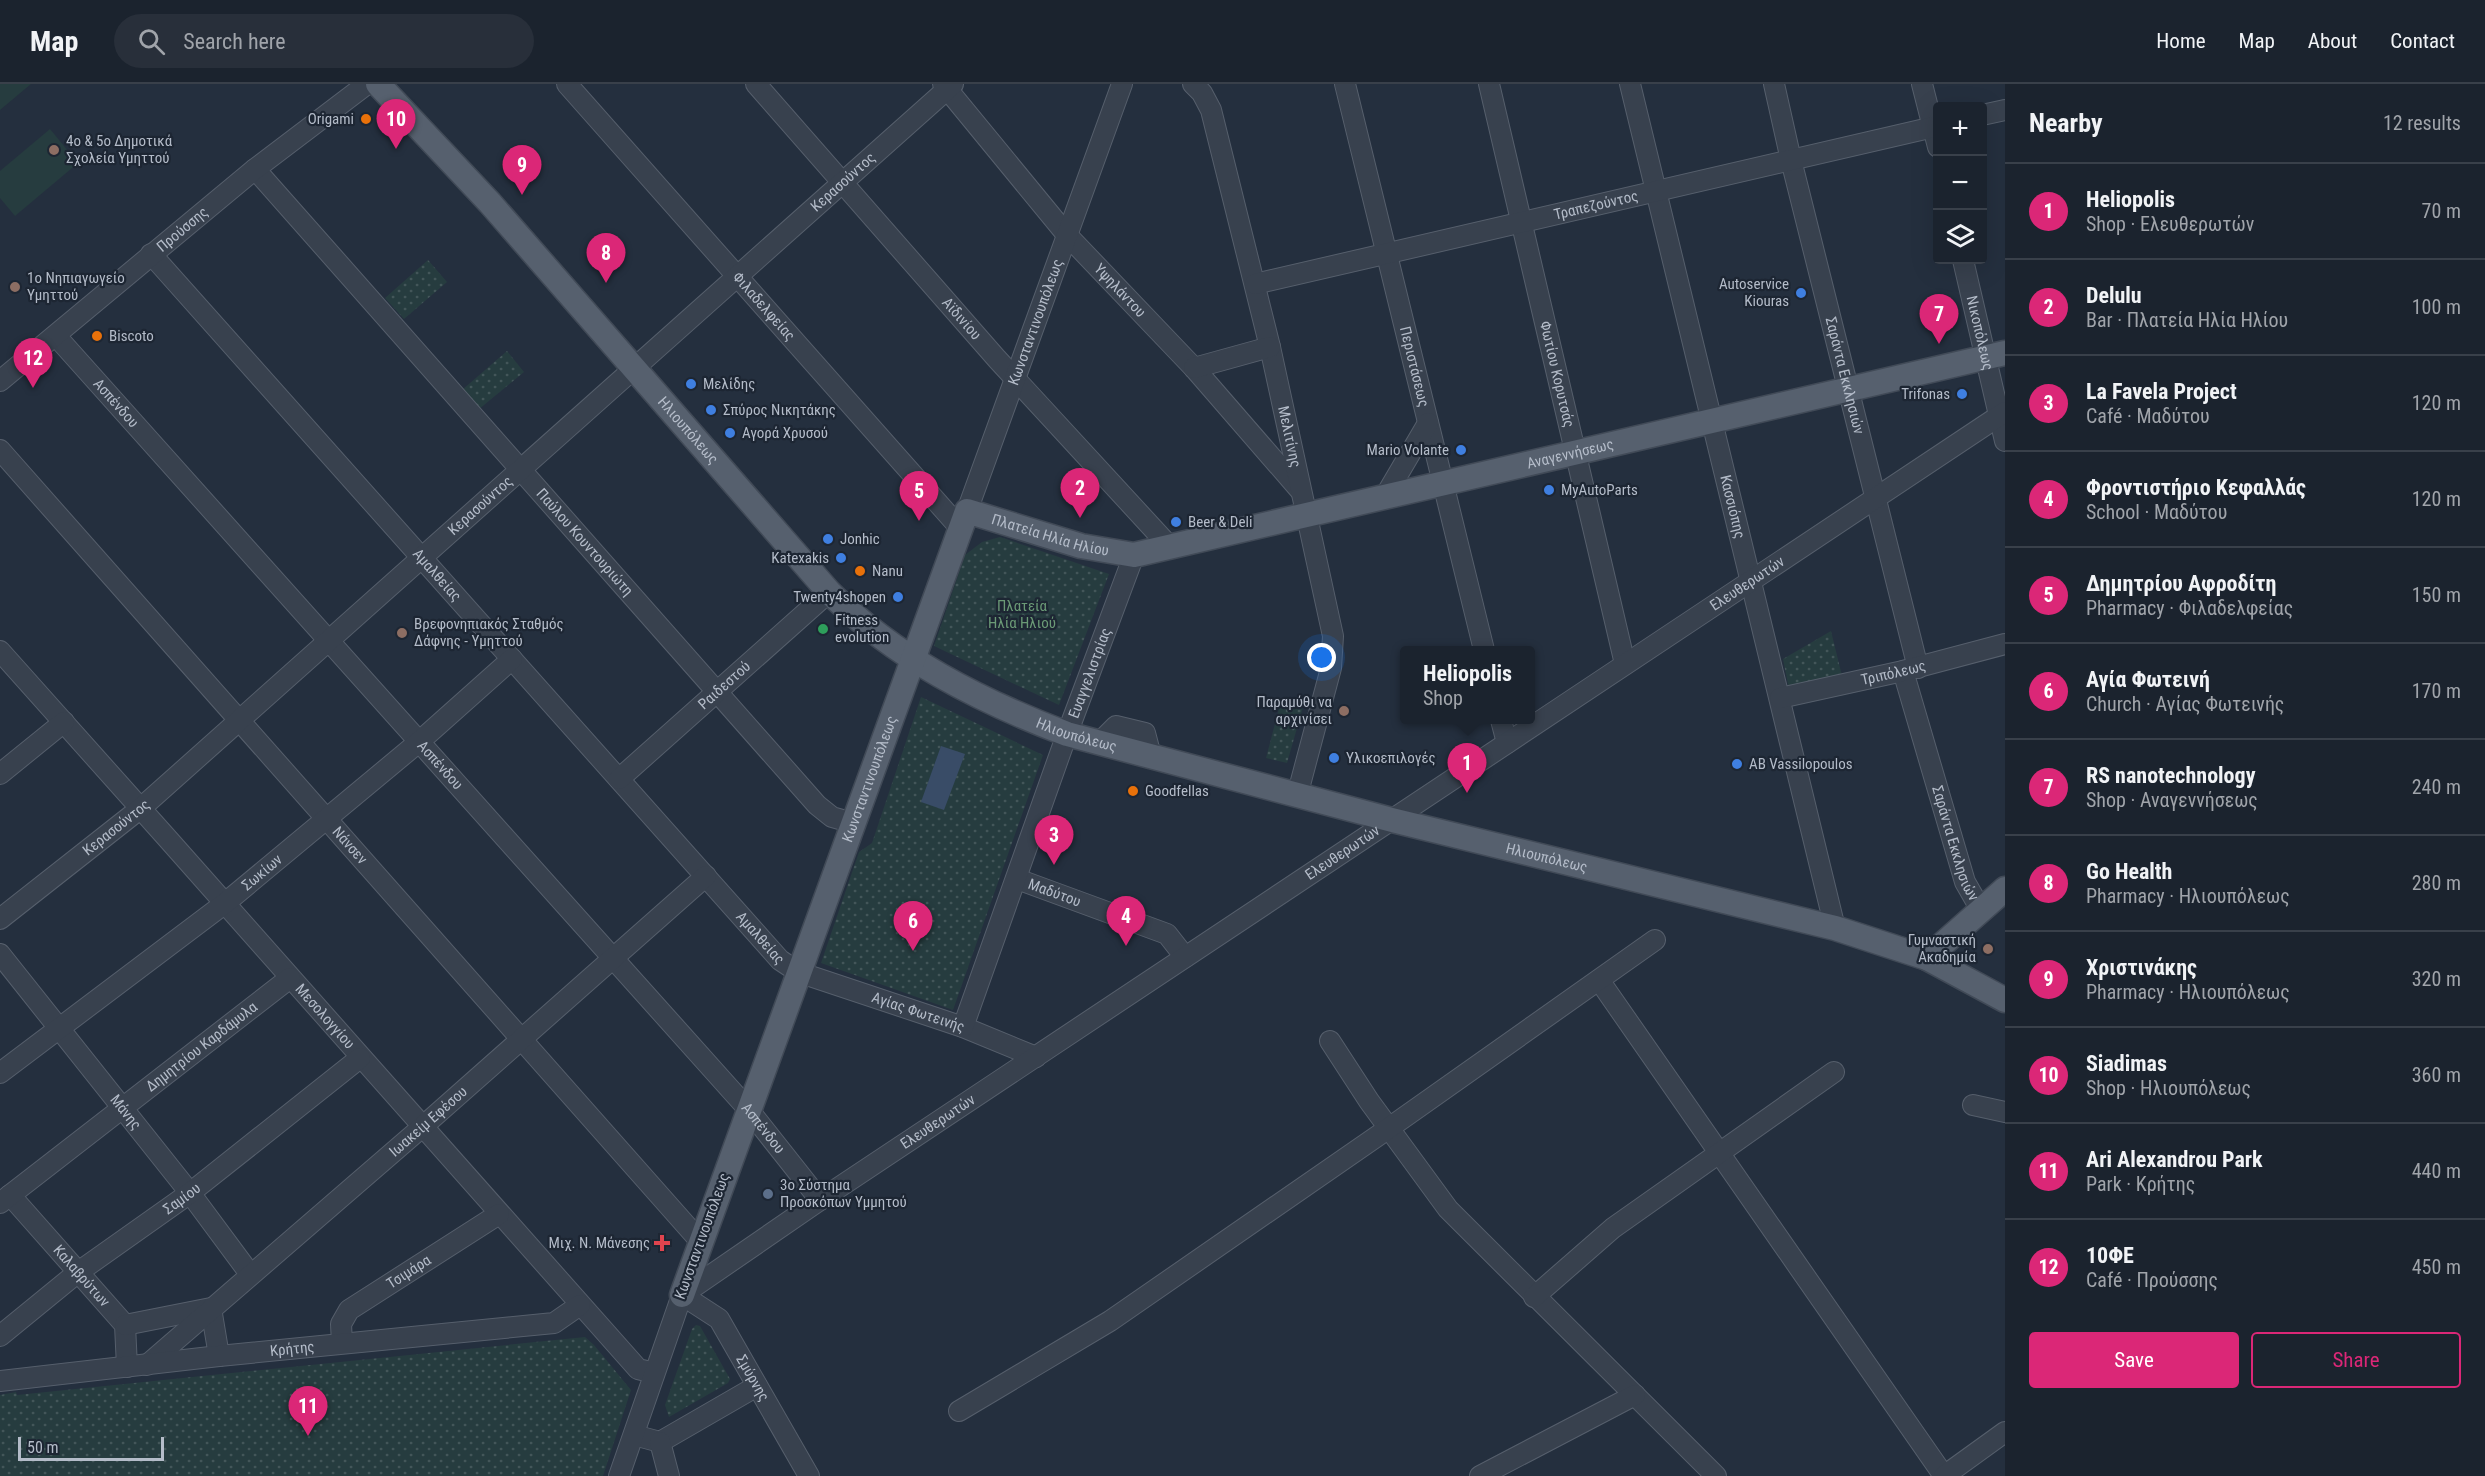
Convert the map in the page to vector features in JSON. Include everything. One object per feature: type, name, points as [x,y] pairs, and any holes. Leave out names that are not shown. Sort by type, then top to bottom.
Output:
[{"type":"main road","name":"Ηλιουπόλεως","points":[[378,84],[490,203],[848,612],[912,659],[956,685],[1009,711],[1067,734],[1392,820],[1835,928],[1927,958],[2005,1000]]},
{"type":"main road","name":"Αναγεννήσεως","points":[[1134,555],[1995,355]]},
{"type":"main road","name":"Πλατεία Ηλία Ηλίου","points":[[963,519],[1081,546],[1134,555]]},
{"type":"main road","name":"Κωνσταντινουπόλεως","points":[[681,1295],[963,519]]},
{"type":"main road","points":[[1927,958],[2005,889]]},
{"type":"street","name":"Προύσσης","points":[[0,381],[255,169],[367,84]]},
{"type":"street","name":"Φιλαδελφείας","points":[[567,84],[737,276],[963,519]]},
{"type":"street","name":"Αϊδινίου","points":[[756,84],[1015,378],[1171,548]]},
{"type":"street","name":"Κωνσταντινουπόλεως","points":[[963,519],[1122,84]]},
{"type":"street","name":"Μελιτίνης","points":[[1193,84],[1202,93],[1211,110],[1270,347],[1333,636],[1331,668],[1297,796]]},
{"type":"street","name":"Περιστάσεως","points":[[1345,84],[1483,646]]},
{"type":"street","name":"Φωτίου Κορυτσάς","points":[[1489,84],[1625,664]]},
{"type":"street","name":"Κασσιόπης","points":[[1630,84],[1835,928]]},
{"type":"street","name":"Σαράντα Εκκλησιών","points":[[1774,84],[1876,498],[1910,670],[1965,882],[1981,910]]},
{"type":"street","points":[[1922,84],[1933,120]]},
{"type":"street","name":"Κερασούντος","points":[[0,919],[141,808],[843,183],[948,86]]},
{"type":"street","name":"Υψηλάντου","points":[[948,86],[1067,235],[1194,368],[1301,491]]},
{"type":"street","points":[[1987,114],[2005,110]]},
{"type":"street","name":"Τραπεζούντος","points":[[1255,284],[1933,126]]},
{"type":"street","name":"Παύλου Κουντουριώτη","points":[[255,169],[818,805],[832,817],[853,823]]},
{"type":"street","name":"Αμαλθείας","points":[[151,254],[780,960],[798,972]]},
{"type":"street","name":"Νικοπόλεως","points":[[1964,264],[1995,355],[2005,441]]},
{"type":"street","name":"Ασπένδου","points":[[56,336],[328,642],[614,957],[748,1109],[820,1200]]},
{"type":"street","points":[[1194,368],[1270,347]]},
{"type":"street","name":"Ελευθερωτών","points":[[681,1295],[820,1200],[2002,414]]},
{"type":"street","points":[[1384,498],[1428,423]]},
{"type":"street","name":"Νάνσεν","points":[[0,450],[700,1241]]},
{"type":"street","name":"Ευαγγελιστρίας","points":[[963,1028],[1067,734],[1134,555]]},
{"type":"street","name":"Ραιδεστού","points":[[619,779],[829,592]]},
{"type":"street","name":"Τριπόλεως","points":[[1780,698],[1910,670],[2005,644]]},
{"type":"street","name":"Μεσολογγίου","points":[[0,651],[580,1305],[638,1369],[654,1373]]},
{"type":"street","name":"Σωκίων","points":[[0,1072],[224,904],[420,741],[512,659]]},
{"type":"street","points":[[0,774],[64,722]]},
{"type":"street","points":[[1502,724],[1507,743]]},
{"type":"street","name":"Ιωακείμ Εφέσου","points":[[147,1365],[421,1128],[706,876]]},
{"type":"street","name":"Μαδύτου","points":[[1017,879],[1167,934],[1185,957]]},
{"type":"street","points":[[959,1410],[1110,1322],[1654,940]]},
{"type":"street","name":"Μάνης","points":[[0,954],[190,1193],[250,1274]]},
{"type":"street","name":"Αγίας Φωτεινής","points":[[798,972],[963,1028],[1036,1057]]},
{"type":"street","name":"Δημητρίου Καρδάμυλα","points":[[5,1199],[290,978]]},
{"type":"street","points":[[1599,980],[1944,1476],[2005,1432]]},
{"type":"street","points":[[1330,1041],[1448,1209],[1716,1476]]},
{"type":"street","name":"Σαμίου","points":[[0,1336],[77,1273],[190,1193],[360,1058]]},
{"type":"street","points":[[1534,1297],[1613,1228],[1834,1072]]},
{"type":"street","points":[[1973,1105],[2005,1112]]},
{"type":"street","name":"Καλαβρύτων","points":[[5,1199],[125,1325]]},
{"type":"street","name":"Τσιμάρα","points":[[342,1343],[341,1324],[349,1310],[499,1214]]},
{"type":"street","name":"Κωνσταντινουπόλεως","points":[[619,1476],[681,1295]]},
{"type":"street","name":"Σμύρνης","points":[[681,1295],[719,1319],[809,1476]]},
{"type":"street","name":"Κρήτης","points":[[0,1381],[342,1343],[554,1323],[580,1305]]},
{"type":"street","points":[[127,1367],[125,1325],[211,1308],[219,1356]]},
{"type":"street","points":[[634,1435],[660,1442],[757,1386]]},
{"type":"street","points":[[1480,1476],[1635,1395]]},
{"type":"street","points":[[660,1442],[669,1476]]},
{"type":"green space","points":[[0,84],[31,84],[0,110]]},
{"type":"green space","points":[[50,129],[78,163],[15,216],[0,198],[0,171]]},
{"type":"green space","points":[[428,260],[447,282],[404,319],[385,298]]},
{"type":"green space","points":[[507,351],[524,372],[478,410],[462,390]]},
{"type":"green space","name":"Πλατεία Ηλία Ηλιού","points":[[1000,537],[1109,574],[1059,705],[934,646],[965,555],[982,542]]},
{"type":"green space","points":[[1831,631],[1842,676],[1789,689],[1783,659]]},
{"type":"green space","points":[[921,697],[1043,755],[953,1010],[821,963],[859,852],[872,843]]},
{"type":"green space","points":[[1281,701],[1303,707],[1287,763],[1266,758]]},
{"type":"green space","points":[[696,1325],[700,1326],[730,1379],[728,1383],[669,1417],[665,1405],[692,1329]]},
{"type":"green space","points":[[585,1337],[631,1390],[603,1476],[0,1476],[0,1395]]},
{"type":"water","points":[[941,746],[965,754],[944,810],[921,802]]},
{"type":"place","name":"Origami","points":[[366,119]]},
{"type":"place","name":"Siadimas","points":[[396,149]]},
{"type":"place","name":"4ο & 5ο Δημοτικά Σχολεία Υμηττού","points":[[54,150]]},
{"type":"place","name":"Χριστινάκης","points":[[522,195]]},
{"type":"place","name":"Go Health","points":[[606,283]]},
{"type":"place","name":"1ο Νηπιαγωγείο Υμηττού","points":[[15,287]]},
{"type":"place","name":"Autoservice Kiouras","points":[[1801,293]]},
{"type":"place","name":"Biscoto","points":[[97,336]]},
{"type":"place","name":"RS nanotechnology","points":[[1939,344]]},
{"type":"place","name":"Μελίδης","points":[[691,384]]},
{"type":"place","name":"10ΦΕ","points":[[33,388]]},
{"type":"place","name":"Trifonas","points":[[1962,394]]},
{"type":"place","name":"Σπύρος Νικητάκης","points":[[711,410]]},
{"type":"place","name":"Αγορά Χρυσού","points":[[730,433]]},
{"type":"place","name":"Mario Volante","points":[[1461,450]]},
{"type":"place","name":"MyAutoParts","points":[[1549,490]]},
{"type":"place","name":"Delulu","points":[[1080,518]]},
{"type":"place","name":"Δημητρίου Αφροδίτη","points":[[919,521]]},
{"type":"place","name":"Beer & Deli","points":[[1176,522]]},
{"type":"place","name":"Jonhic","points":[[828,539]]},
{"type":"place","name":"Katexakis","points":[[841,558]]},
{"type":"place","name":"Nanu","points":[[860,571]]},
{"type":"place","name":"Twenty4shopen","points":[[898,597]]},
{"type":"place","name":"Fitness evolution","points":[[823,629]]},
{"type":"place","name":"Βρεφονηπιακός Σταθμός Δάφνης - Υμηττού","points":[[402,633]]},
{"type":"place","name":"Παραμύθι να αρχινίσει","points":[[1344,711]]},
{"type":"place","name":"Υλικοεπιλογές","points":[[1334,758]]},
{"type":"place","name":"AB Vassilopoulos","points":[[1737,764]]},
{"type":"place","name":"Goodfellas","points":[[1133,791]]},
{"type":"place","name":"Heliopolis","points":[[1467,793]]},
{"type":"place","name":"La Favela Project","points":[[1054,865]]},
{"type":"place","name":"Φροντιστήριο Κεφαλλάς","points":[[1126,946]]},
{"type":"place","name":"Γυμναστική Ακαδημία","points":[[1988,949]]},
{"type":"place","name":"Αγία Φωτεινή","points":[[913,951]]},
{"type":"place","name":"3o Σύστημα Προσκόπων Υμμητού","points":[[768,1194]]},
{"type":"place","name":"Μιχ. Ν. Μάνεσης","points":[[662,1243]]},
{"type":"place","name":"Ari Alexandrou Park","points":[[308,1436]]}]
